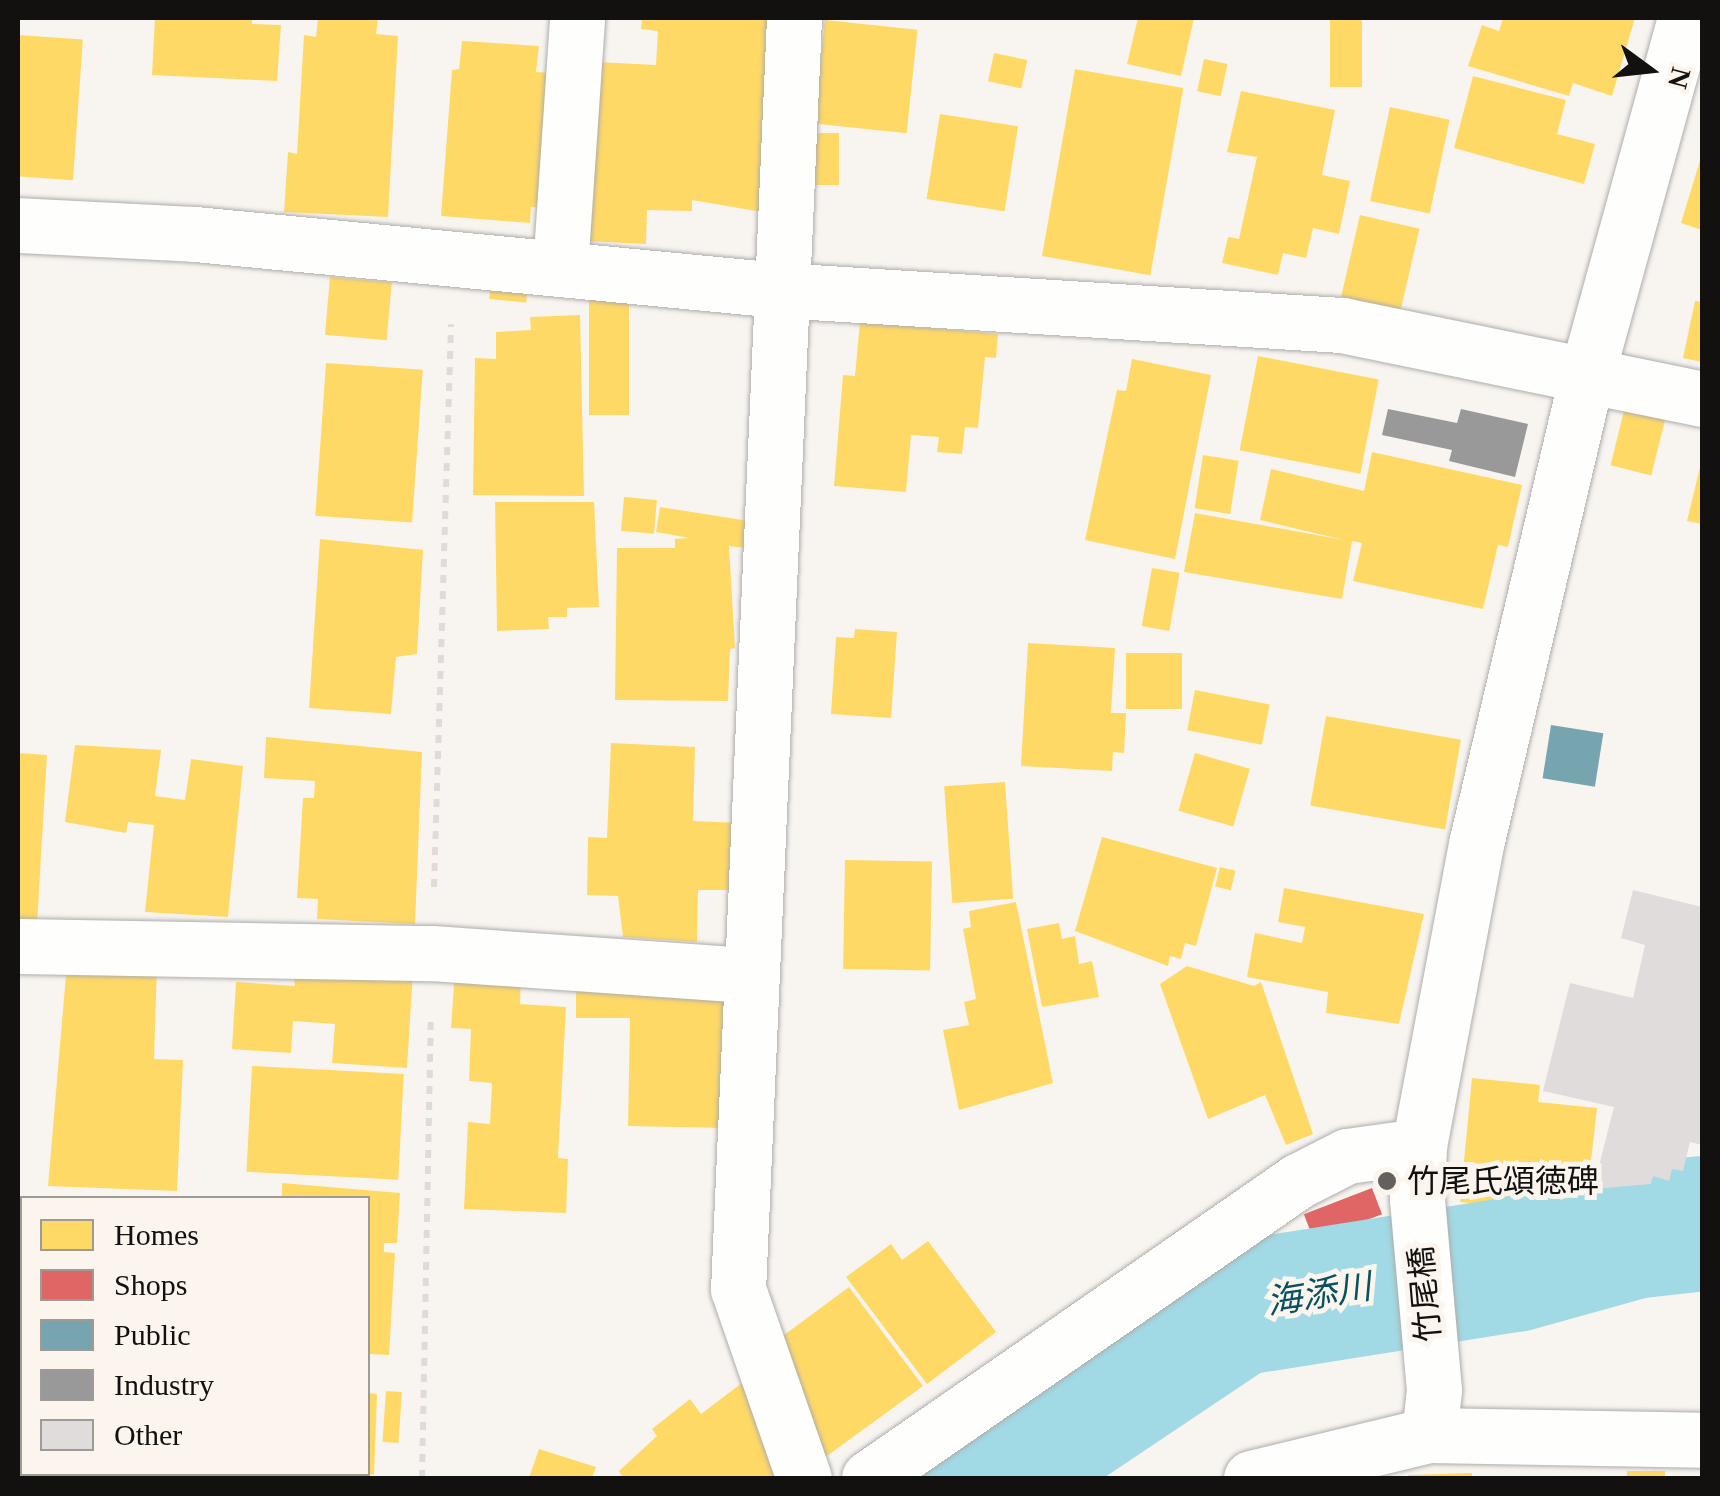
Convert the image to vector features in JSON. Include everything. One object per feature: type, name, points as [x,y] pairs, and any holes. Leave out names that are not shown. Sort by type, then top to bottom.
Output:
[{"type":"street","points":[[560,269],[577,18]]},
{"type":"street","points":[[794,18],[747,975],[738,1288],[804,1478]]},
{"type":"street","name":"竹尾橋","points":[[1432,1412],[1418,1172],[1477,840],[1588,374],[1685,18]]},
{"type":"street","points":[[18,225],[453,258],[778,290],[1342,325],[1702,399]]},
{"type":"street","points":[[18,946],[432,954],[747,975]]},
{"type":"street","points":[[869,1478],[1298,1181],[1361,1152],[1418,1172]]},
{"type":"street","points":[[1251,1478],[1432,1412],[1702,1440]]},
{"type":"path","points":[[422,1478],[432,954],[453,258]]},
{"type":"building: Homes","points":[[155,18],[252,18],[252,24],[281,25],[277,81],[152,75]]},
{"type":"building: Homes","points":[[318,18],[378,19],[376,34],[398,36],[388,217],[284,212],[288,152],[297,154],[304,35],[316,37]]},
{"type":"building: Homes","points":[[642,18],[782,18],[762,212],[692,200],[692,211],[647,210],[646,244],[587,241],[597,62],[656,65],[658,31],[641,29]]},
{"type":"building: Homes","points":[[1138,18],[1194,18],[1181,76],[1127,64]]},
{"type":"building: Homes","points":[[1330,18],[1362,18],[1362,87],[1330,87]]},
{"type":"building: Homes","points":[[1503,18],[1635,18],[1612,96],[1573,83],[1569,96],[1468,66],[1482,25],[1499,31]]},
{"type":"building: Homes","points":[[825,20],[917,30],[907,133],[814,123]]},
{"type":"building: Homes","points":[[18,35],[83,40],[73,180],[18,176]]},
{"type":"building: Homes","points":[[462,41],[539,46],[536,72],[550,73],[540,207],[531,207],[530,223],[441,216],[452,70],[459,69]]},
{"type":"building: Homes","points":[[994,53],[1027,60],[1021,88],[988,81]]},
{"type":"building: Homes","points":[[1204,59],[1227,64],[1221,96],[1197,91]]},
{"type":"building: Homes","points":[[1075,69],[1183,88],[1150,275],[1042,256]]},
{"type":"building: Homes","points":[[1473,76],[1566,100],[1557,134],[1595,144],[1584,184],[1454,148]]},
{"type":"building: Homes","points":[[1241,91],[1335,110],[1322,175],[1350,181],[1339,234],[1313,228],[1306,258],[1283,253],[1278,275],[1222,263],[1228,237],[1239,239],[1257,157],[1227,152]]},
{"type":"building: Homes","points":[[1390,107],[1450,120],[1430,214],[1370,201]]},
{"type":"building: Homes","points":[[940,114],[1018,126],[1005,211],[927,199]]},
{"type":"building: Homes","points":[[813,133],[839,133],[839,185],[813,185]]},
{"type":"building: Homes","points":[[1702,154],[1702,230],[1681,223]]},
{"type":"building: Homes","points":[[1360,215],[1419,229],[1400,312],[1341,298]]},
{"type":"building: Homes","points":[[330,277],[392,282],[387,340],[325,335]]},
{"type":"building: Homes","points":[[491,283],[528,287],[526,303],[489,299]]},
{"type":"building: Homes","points":[[589,298],[629,298],[629,415],[589,415]]},
{"type":"building: Homes","points":[[1695,301],[1702,302],[1702,362],[1683,358]]},
{"type":"building: Homes","points":[[580,315],[584,496],[473,495],[475,358],[496,359],[496,332],[531,330],[530,317]]},
{"type":"building: Homes","points":[[860,322],[998,334],[996,358],[985,357],[978,428],[965,427],[962,454],[937,452],[939,437],[911,435],[906,492],[834,486],[843,375],[855,376]]},
{"type":"building: Homes","points":[[1258,356],[1379,379],[1360,474],[1240,450]]},
{"type":"building: Homes","points":[[1132,359],[1211,375],[1175,559],[1085,540],[1117,390],[1126,391]]},
{"type":"building: Homes","points":[[326,363],[423,370],[412,522],[315,516]]},
{"type":"building: Homes","points":[[1625,407],[1666,417],[1651,475],[1610,465]]},
{"type":"building: Homes","points":[[1372,452],[1522,485],[1508,547],[1498,545],[1483,609],[1353,581],[1362,543],[1352,541],[1342,599],[1184,572],[1195,513],[1344,540],[1260,520],[1271,469],[1364,491]]},
{"type":"building: Homes","points":[[1203,455],[1239,461],[1230,514],[1195,508]]},
{"type":"building: Homes","points":[[1702,459],[1702,524],[1687,521]]},
{"type":"building: Homes","points":[[624,497],[657,500],[654,534],[621,531]]},
{"type":"building: Homes","points":[[495,502],[594,502],[599,607],[567,608],[567,617],[548,617],[549,629],[497,631]]},
{"type":"building: Homes","points":[[660,507],[749,521],[746,548],[729,546],[735,648],[730,649],[728,701],[615,700],[617,548],[675,548],[675,539],[690,538],[656,532]]},
{"type":"building: Homes","points":[[320,539],[423,550],[417,654],[396,657],[391,714],[309,708]]},
{"type":"building: Homes","points":[[1152,568],[1180,573],[1169,631],[1142,626]]},
{"type":"building: Homes","points":[[855,629],[897,632],[891,718],[831,714],[836,637],[854,638]]},
{"type":"building: Homes","points":[[1028,643],[1115,648],[1111,713],[1126,713],[1124,753],[1113,752],[1112,771],[1021,766]]},
{"type":"building: Homes","points":[[1126,653],[1182,653],[1182,709],[1126,709]]},
{"type":"building: Homes","points":[[1195,690],[1270,705],[1262,745],[1187,730]]},
{"type":"building: Homes","points":[[1326,716],[1461,740],[1445,829],[1310,806]]},
{"type":"building: Homes","points":[[266,737],[422,752],[415,924],[317,919],[318,899],[297,898],[303,798],[314,798],[315,781],[264,778]]},
{"type":"building: Homes","points":[[611,743],[695,747],[693,821],[740,823],[739,890],[698,890],[697,942],[623,937],[618,896],[587,895],[588,837],[607,838]]},
{"type":"building: Homes","points":[[75,745],[161,750],[155,796],[185,800],[191,759],[243,766],[228,917],[145,912],[154,825],[128,822],[126,833],[65,822]]},
{"type":"building: Homes","points":[[18,753],[47,755],[37,924],[18,923]]},
{"type":"building: Homes","points":[[1195,753],[1250,769],[1233,826],[1178,811]]},
{"type":"building: Homes","points":[[1005,782],[1013,899],[952,903],[944,786]]},
{"type":"building: Homes","points":[[1102,837],[1217,868],[1196,946],[1185,943],[1181,959],[1170,956],[1168,966],[1075,931]]},
{"type":"building: Homes","points":[[845,860],[932,862],[930,971],[843,969]]},
{"type":"building: Homes","points":[[1220,867],[1236,871],[1231,890],[1215,886]]},
{"type":"building: Homes","points":[[1284,888],[1424,914],[1399,1024],[1326,1013],[1328,992],[1247,977],[1255,933],[1302,943],[1305,927],[1278,922]]},
{"type":"building: Homes","points":[[1016,902],[1053,1083],[959,1110],[943,1030],[969,1025],[964,1002],[976,999],[963,929],[971,927],[969,911]]},
{"type":"building: Homes","points":[[1059,923],[1062,939],[1075,936],[1079,964],[1092,961],[1099,997],[1042,1007],[1027,929]]},
{"type":"building: Homes","points":[[67,963],[157,966],[154,1059],[183,1060],[177,1191],[48,1186]]},
{"type":"building: Homes","points":[[306,964],[413,971],[407,1068],[332,1063],[335,1024],[293,1021],[291,1053],[232,1049],[236,982],[295,986],[294,978],[306,979]]},
{"type":"building: Homes","points":[[1187,966],[1254,986],[1261,982],[1313,1134],[1286,1145],[1265,1095],[1208,1119],[1160,984]]},
{"type":"building: Homes","points":[[455,970],[521,974],[520,1004],[566,1007],[558,1158],[568,1159],[566,1213],[464,1209],[468,1122],[490,1124],[492,1083],[469,1081],[471,1029],[451,1028]]},
{"type":"building: Homes","points":[[576,979],[735,987],[727,1128],[628,1126],[630,1018],[576,1018]]},
{"type":"building: Homes","points":[[252,1066],[404,1074],[398,1180],[246,1172]]},
{"type":"building: Homes","points":[[1472,1078],[1540,1085],[1538,1102],[1597,1108],[1588,1188],[1516,1208],[1460,1202]]},
{"type":"building: Homes","points":[[282,1183],[400,1193],[397,1243],[384,1243],[384,1252],[395,1253],[389,1355],[370,1354],[370,1196],[282,1196]]},
{"type":"building: Homes","points":[[928,1241],[996,1332],[927,1384],[846,1277],[891,1244],[902,1260]]},
{"type":"building: Homes","points":[[849,1287],[923,1386],[820,1461],[776,1341]]},
{"type":"building: Homes","points":[[750,1377],[799,1478],[623,1478],[619,1471],[657,1436],[652,1429],[690,1399],[701,1414]]},
{"type":"building: Homes","points":[[386,1391],[402,1392],[398,1443],[382,1442]]},
{"type":"building: Homes","points":[[370,1393],[377,1394],[374,1475],[370,1474]]},
{"type":"building: Homes","points":[[539,1449],[596,1467],[592,1478],[529,1478]]},
{"type":"building: Homes","points":[[1627,1471],[1665,1471],[1665,1478],[1627,1478]]},
{"type":"building: Homes","points":[[1472,1473],[1472,1478],[1408,1478],[1408,1475]]},
{"type":"building: Homes","points":[[98,1476],[151,1476],[151,1478]]},
{"type":"building: Shops","points":[[1372,1188],[1382,1214],[1314,1240],[1304,1214]]},
{"type":"building: Public","points":[[1551,725],[1603,733],[1595,787],[1543,778]]},
{"type":"building: Industry","points":[[1388,409],[1457,423],[1461,409],[1528,424],[1515,477],[1449,461],[1452,450],[1382,435]]},
{"type":"building: Other","points":[[1633,890],[1702,907],[1702,1145],[1690,1142],[1683,1171],[1672,1169],[1669,1181],[1653,1176],[1651,1184],[1593,1189],[1614,1107],[1543,1091],[1570,983],[1633,998],[1645,945],[1621,938]]},
{"type":"waterway","name":"海添川","points":[[981,1478],[1235,1308],[1514,1264],[1632,1231],[1702,1223]]},
{"type":"place","name":"竹尾氏頌徳碑","points":[[1387,1181]]}]
